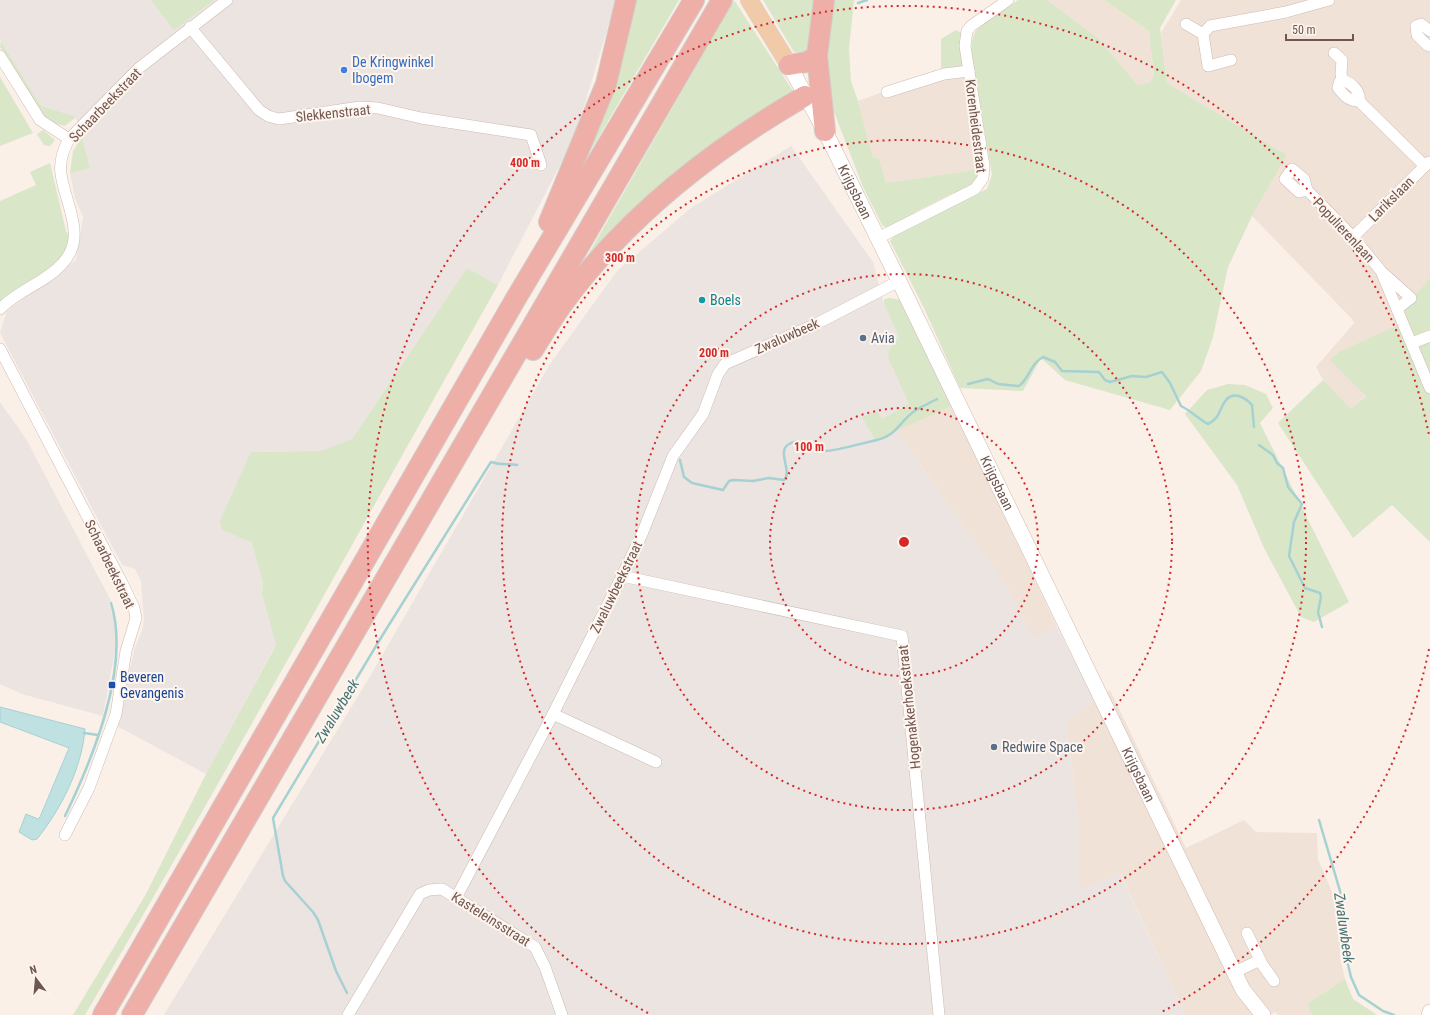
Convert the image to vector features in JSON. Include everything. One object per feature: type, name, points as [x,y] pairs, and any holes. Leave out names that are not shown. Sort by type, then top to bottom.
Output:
[{"type":"highway","points":[[515,300],[573,168],[606,84],[626,0]]},
{"type":"highway","points":[[103,1015],[515,300],[694,0]]},
{"type":"highway","points":[[132,1015],[722,0]]},
{"type":"highway","points":[[824,0],[817,56],[825,131]]},
{"type":"highway","points":[[789,65],[807,62],[817,56]]},
{"type":"highway","points":[[476,422],[500,401],[564,302],[586,274],[614,242],[647,209],[682,179],[774,114],[805,96]]},
{"type":"main road","name":"Krijgsbaan","points":[[749,0],[789,65],[825,131],[1243,990],[1263,1015]]},
{"type":"street","name":"Schaarbeekstraat","points":[[0,309],[58,268],[71,252],[74,242],[74,223],[61,174],[62,153],[69,139],[139,68],[190,27],[227,0]]},
{"type":"street","name":"Korenheidestraat","points":[[878,238],[975,189],[981,182],[984,166],[965,46],[967,31],[971,26],[1008,0]]},
{"type":"street","points":[[1203,34],[1210,26],[1286,12],[1329,0]]},
{"type":"street","points":[[1186,24],[1203,34]]},
{"type":"street","points":[[1430,31],[1421,24],[1416,26],[1416,35],[1427,46],[1430,46]]},
{"type":"street","name":"Slekkenstraat","points":[[190,27],[259,110],[268,116],[279,119],[360,107],[378,108],[421,118],[531,135],[540,165]]},
{"type":"street","points":[[1203,34],[1208,66],[1231,60]]},
{"type":"street","points":[[1334,53],[1342,60],[1341,74],[1343,80],[1349,82],[1356,90],[1360,97],[1359,101],[1427,163]]},
{"type":"street","points":[[0,56],[40,120],[69,139]]},
{"type":"street","name":"Korenheidestraat","points":[[887,92],[944,74],[969,71]]},
{"type":"street","name":"Larikslaan","points":[[1353,237],[1427,163]]},
{"type":"street","name":"Populierenlaan","points":[[1307,190],[1353,237],[1381,271],[1411,298],[1397,309]]},
{"type":"street","name":"Populierenlaan","points":[[1381,271],[1430,388]]},
{"type":"street","name":"Zwaluwbeek","points":[[673,456],[703,414],[718,374],[725,364],[816,324],[899,281]]},
{"type":"street","points":[[1412,343],[1430,336]]},
{"type":"street","name":"Schaarbeekstraat","points":[[0,349],[122,583],[134,608],[136,618],[126,650],[116,714],[89,788],[65,835]]},
{"type":"street","name":"Zwaluwbeekstraat","points":[[456,898],[553,714],[622,576],[642,534],[673,456]]},
{"type":"street","name":"Hogenakkerhoekstraat","points":[[622,576],[902,636],[939,1015]]},
{"type":"street","points":[[553,714],[656,762]]},
{"type":"street","name":"Kasteleinsstraat","points":[[348,1015],[420,894],[429,890],[442,889],[535,947],[545,967],[562,1015]]},
{"type":"street","points":[[1247,933],[1260,960],[1274,981]]},
{"type":"street","points":[[1235,972],[1260,960]]},
{"type":"shaded area","points":[[0,0],[616,0],[575,136],[498,285],[467,268],[352,439],[320,451],[251,452],[222,530],[252,543],[263,583],[262,594],[276,644],[206,774],[117,726],[135,647],[142,631],[144,621],[141,581],[135,569],[122,565],[0,333],[7,311],[76,260],[83,217],[75,198],[70,173],[90,168],[76,118],[41,106],[0,39]]},
{"type":"shaded area","points":[[1047,0],[1104,0],[1149,31],[1154,76],[1150,82],[1138,85],[1098,38]]},
{"type":"shaded area","points":[[1181,0],[1430,0],[1430,278],[1404,308],[1409,321],[1340,351],[1331,360],[1366,395],[1351,409],[1323,380],[1316,367],[1354,323],[1352,319],[1252,216],[1287,155],[1167,83],[1161,33]]},
{"type":"shaded area","points":[[963,67],[981,169],[886,183],[879,158],[873,159],[858,101],[941,71]]},
{"type":"shaded area","points":[[791,146],[873,262],[884,304],[899,337],[889,349],[888,358],[909,404],[882,419],[863,417],[874,439],[896,430],[1009,590],[1033,637],[1057,627],[1094,700],[1066,723],[1078,816],[1079,890],[1120,873],[1185,1015],[164,1015],[369,678],[550,364],[617,271],[691,208]]},
{"type":"shaded area","points":[[0,402],[26,439],[111,601],[109,602],[116,627],[115,650],[103,716],[22,694],[0,684]]},
{"type":"shaded area","points":[[952,406],[1057,627],[1033,638],[1009,590],[896,430]]},
{"type":"shaded area","points":[[1110,690],[1186,848],[1244,820],[1256,832],[1317,833],[1318,859],[1333,894],[1340,923],[1340,958],[1345,979],[1307,1004],[1312,1015],[1278,1015],[1275,1012],[1271,1015],[1185,1015],[1121,874],[1079,891],[1078,816],[1066,722],[1094,700]]},
{"type":"green space","points":[[151,0],[214,0],[174,30]]},
{"type":"green space","points":[[631,0],[679,0],[577,174]]},
{"type":"green space","points":[[734,0],[793,91],[791,99],[569,288]]},
{"type":"green space","points":[[763,0],[817,0],[813,45],[802,53],[794,52]]},
{"type":"green space","points":[[831,0],[854,0],[849,48],[851,81],[858,101],[873,158],[879,158],[886,183],[981,169],[979,180],[958,194],[953,193],[915,212],[912,218],[889,229],[882,225],[863,187],[834,112],[828,77],[827,25]]},
{"type":"green space","points":[[1018,0],[1047,0],[1098,38],[1138,85],[1150,82],[1154,76],[1149,31],[1104,0],[1176,0],[1160,28],[1167,83],[1287,155],[1252,216],[1228,267],[1213,337],[1201,371],[1170,410],[1065,380],[1041,358],[1023,391],[960,388],[924,308],[890,241],[894,236],[987,189],[992,175],[972,55],[972,41],[978,29]]},
{"type":"green space","points":[[956,30],[962,33],[963,67],[941,71],[941,39]]},
{"type":"green space","points":[[1,41],[41,106],[76,117],[65,126],[54,123],[45,118],[0,47]]},
{"type":"green space","points":[[0,77],[33,133],[0,146]]},
{"type":"green space","points":[[43,130],[55,140],[50,146],[44,145],[37,134]]},
{"type":"green space","points":[[82,137],[90,168],[70,173],[73,151]]},
{"type":"green space","points":[[50,163],[66,231],[71,237],[66,250],[58,263],[0,302],[0,201],[36,185],[30,172]]},
{"type":"green space","points":[[467,268],[498,285],[138,924],[85,1015],[73,1015],[146,894],[206,774],[276,645],[262,594],[263,583],[252,543],[222,530],[220,521],[251,452],[320,451],[352,439]]},
{"type":"green space","points":[[1430,278],[1430,542],[1392,505],[1353,538],[1278,423],[1323,380],[1351,409],[1366,396],[1330,360],[1340,351],[1408,321],[1404,308]]},
{"type":"green space","points":[[890,298],[900,300],[952,406],[875,440],[862,417],[877,411],[882,419],[909,404],[888,358],[889,349],[899,337],[884,304],[884,299]]},
{"type":"green space","points":[[1228,384],[1245,385],[1266,394],[1273,408],[1260,423],[1349,602],[1314,622],[1301,617],[1264,548],[1237,485],[1185,414],[1207,390]]},
{"type":"green space","points":[[1345,979],[1353,999],[1377,1015],[1312,1015],[1307,1004]]},
{"type":"water","points":[[0,707],[85,729],[80,758],[69,787],[54,815],[37,839],[32,840],[19,832],[26,814],[38,819],[40,817],[69,748],[0,722]]},
{"type":"waterway","points":[[858,3],[867,0]]},
{"type":"waterway","name":"Zwaluwbeek","points":[[968,384],[988,379],[998,384],[1019,386],[1026,379],[1035,363],[1043,357],[1055,362],[1062,371],[1099,372],[1105,380],[1110,382],[1132,376],[1146,377],[1162,372],[1170,383],[1181,406],[1201,420],[1208,424],[1212,422],[1218,416],[1224,402],[1230,397],[1237,396],[1244,398],[1252,405],[1254,427]]},
{"type":"waterway","name":"Zwaluwbeek","points":[[680,460],[684,477],[692,483],[723,490],[729,481],[733,480],[753,481],[769,478],[784,480],[787,472],[784,451],[785,447],[789,444],[798,442],[819,450],[828,451],[877,440],[895,431],[910,414],[937,399]]},
{"type":"waterway","name":"Zwaluwbeek","points":[[1259,445],[1273,455],[1277,463],[1283,468],[1288,487],[1302,504],[1294,522],[1289,556],[1305,588],[1320,593],[1321,597],[1318,612],[1322,627]]},
{"type":"waterway","name":"Zwaluwbeek","points":[[347,993],[336,971],[318,920],[313,912],[285,881],[273,818],[382,636],[491,462],[517,465]]},
{"type":"waterway","points":[[65,816],[87,767],[97,740],[113,683],[116,655],[116,628],[111,603]]},
{"type":"waterway","points":[[84,733],[98,735]]},
{"type":"waterway","name":"Zwaluwbeek","points":[[1319,820],[1340,891],[1345,927],[1346,956],[1351,977],[1359,995],[1383,1011],[1394,1015]]},
{"type":"place","name":"De Kringwinkel Ibogem","points":[[344,70]]},
{"type":"place","name":"Boels","points":[[702,300]]},
{"type":"place","name":"Avia","points":[[863,338]]},
{"type":"place","name":"Beveren Gevangenis","points":[[112,685]]},
{"type":"place","name":"Redwire Space","points":[[994,747]]}]
